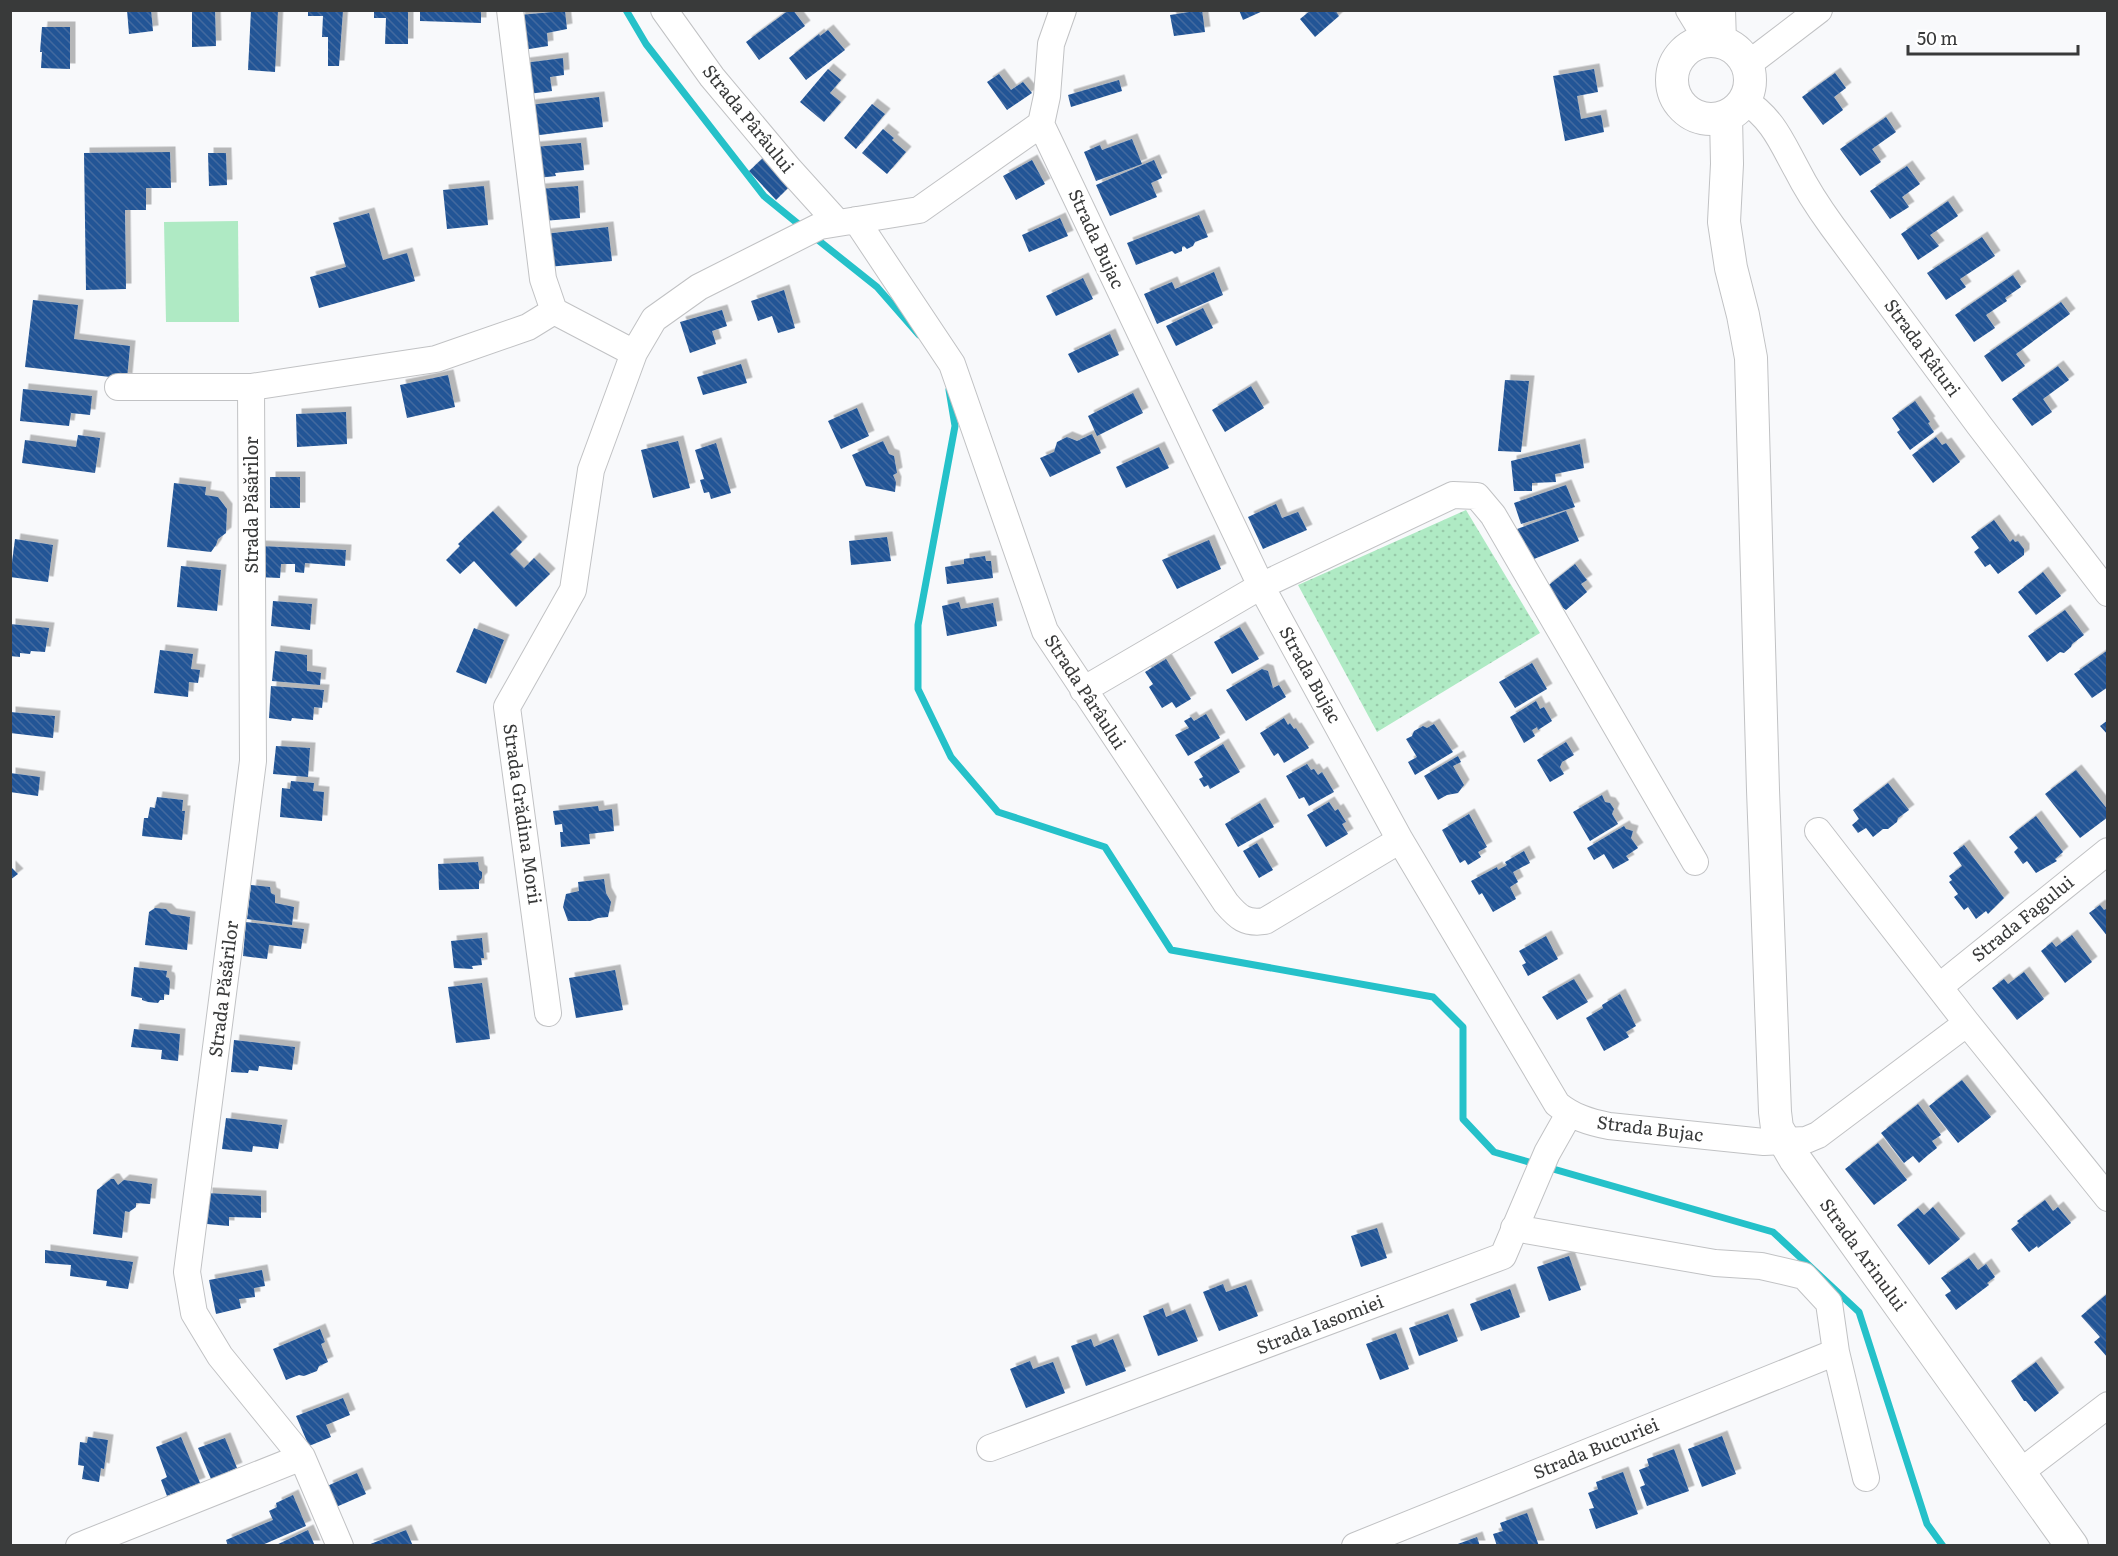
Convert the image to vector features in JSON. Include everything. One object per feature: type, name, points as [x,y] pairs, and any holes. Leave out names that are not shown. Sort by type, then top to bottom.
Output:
[{"type":"street","points":[[510,10],[543,279],[554,311],[634,353]]},
{"type":"street","name":"Strada Pârâului","points":[[664,10],[712,77],[838,223],[952,364],[1045,631],[1236,915],[1251,923],[1265,921],[1400,840]]},
{"type":"street","points":[[1041,124],[1047,96],[1051,44],[1063,10]]},
{"type":"street","points":[[1689,10],[1714,41]]},
{"type":"street","points":[[1714,41],[1719,10]]},
{"type":"street","points":[[1747,65],[1819,10]]},
{"type":"street","points":[[1714,41],[1731,46],[1741,55],[1747,65],[1750,77],[1749,89],[1735,108],[1708,119],[1686,110],[1674,91],[1673,68],[1686,49],[1697,43],[1714,41]]},
{"type":"street","name":"Strada Râturi","points":[[1735,108],[1755,108],[1770,122],[1783,141],[1813,199],[1832,226],[1979,426],[2108,593]]},
{"type":"street","name":"Strada Arinului","points":[[1735,108],[1727,164],[1724,222],[1750,358],[1763,802],[1774,1112],[1777,1128],[1784,1143],[2072,1545]]},
{"type":"street","name":"Strada Grădina Morii","points":[[548,1013],[507,707],[573,590],[591,470],[634,353],[654,318],[699,286],[788,242],[838,223],[919,210],[1041,124]]},
{"type":"street","name":"Strada Bujac","points":[[1041,124],[1261,586],[1400,840],[1557,1104],[1569,1114],[1585,1121],[1609,1126],[1784,1143]]},
{"type":"street","points":[[118,387],[251,387],[436,359],[528,327],[554,311]]},
{"type":"street","name":"Strada Păsărilor","points":[[251,387],[254,761],[188,1272],[194,1313],[220,1356],[302,1457],[340,1545]]},
{"type":"street","points":[[1083,690],[1261,586],[1453,495],[1477,496],[1493,515],[1695,862]]},
{"type":"street","points":[[1818,831],[1967,1023],[2108,1198]]},
{"type":"street","name":"Strada Fagului","points":[[1939,987],[2108,851]]},
{"type":"street","points":[[1784,1143],[1806,1140],[1818,1135],[1967,1023]]},
{"type":"street","name":"Strada Iasomiei","points":[[990,1449],[1503,1256],[1547,1153],[1569,1114]]},
{"type":"street","points":[[1514,1228],[1715,1263],[1761,1266],[1804,1276],[1829,1303],[1836,1352],[1866,1478]]},
{"type":"street","name":"Strada Bucuriei","points":[[1355,1545],[1836,1352]]},
{"type":"street","points":[[2019,1473],[2108,1405]]},
{"type":"street","points":[[79,1545],[302,1457]]},
{"type":"green space","points":[[238,221],[239,322],[166,322],[164,222]]},
{"type":"green space","points":[[1466,510],[1540,633],[1377,732],[1298,585]]},
{"type":"building","points":[[127,10],[151,10],[153,31],[129,34]]},
{"type":"building","points":[[192,10],[215,10],[216,46],[192,47]]},
{"type":"building","points":[[251,10],[278,10],[275,72],[248,70]]},
{"type":"building","points":[[308,10],[343,10],[339,66],[328,66],[328,37],[322,37],[323,16],[308,16]]},
{"type":"building","points":[[374,10],[408,10],[408,44],[385,44],[386,18],[374,18]]},
{"type":"building","points":[[420,10],[481,10],[481,23],[420,21]]},
{"type":"building","points":[[789,10],[793,10],[805,26],[759,60],[746,42]]},
{"type":"building","points":[[1202,10],[1205,32],[1174,36],[1170,15]]},
{"type":"building","points":[[1239,10],[1265,10],[1243,20]]},
{"type":"building","points":[[1311,10],[1335,10],[1339,16],[1315,37],[1300,19]]},
{"type":"building","points":[[565,11],[567,29],[547,33],[548,46],[523,50],[519,15]]},
{"type":"building","points":[[42,27],[70,27],[70,69],[41,68]]},
{"type":"building","points":[[828,30],[845,50],[806,80],[789,58],[819,34],[820,36]]},
{"type":"building","points":[[563,58],[564,75],[550,77],[552,91],[528,94],[524,63]]},
{"type":"building","points":[[828,69],[841,80],[830,93],[841,102],[824,122],[800,102]]},
{"type":"building","points":[[1594,69],[1598,92],[1577,96],[1581,119],[1601,115],[1604,132],[1565,141],[1553,76]]},
{"type":"building","points":[[1835,73],[1846,88],[1834,97],[1843,110],[1823,125],[1802,97]]},
{"type":"building","points":[[999,74],[1011,90],[1023,82],[1032,93],[1007,110],[987,82]]},
{"type":"building","points":[[1119,80],[1122,91],[1071,107],[1068,95]]},
{"type":"building","points":[[599,97],[603,127],[532,136],[529,105]]},
{"type":"building","points":[[872,104],[885,114],[856,149],[844,138]]},
{"type":"building","points":[[1886,117],[1896,132],[1872,149],[1881,162],[1860,176],[1840,149]]},
{"type":"building","points":[[883,129],[906,152],[887,174],[862,153]]},
{"type":"building","points":[[1132,139],[1142,164],[1096,181],[1084,152],[1100,145],[1102,150]]},
{"type":"building","points":[[581,143],[584,170],[555,173],[556,176],[537,178],[534,147]]},
{"type":"building","points":[[170,152],[171,188],[146,188],[146,210],[125,210],[126,289],[86,290],[84,153]]},
{"type":"building","points":[[208,153],[226,153],[227,185],[209,186]]},
{"type":"building","points":[[763,158],[790,186],[776,200],[749,171]]},
{"type":"building","points":[[1032,160],[1045,184],[1016,200],[1003,176]]},
{"type":"building","points":[[1154,160],[1162,178],[1151,183],[1157,197],[1110,216],[1096,185]]},
{"type":"building","points":[[1907,166],[1920,184],[1902,197],[1909,207],[1890,219],[1870,191]]},
{"type":"building","points":[[484,186],[488,225],[447,229],[443,190]]},
{"type":"building","points":[[578,186],[580,218],[543,221],[539,189]]},
{"type":"building","points":[[1948,201],[1958,216],[1930,235],[1939,246],[1918,260],[1901,234]]},
{"type":"building","points":[[369,213],[383,260],[407,253],[415,281],[319,308],[310,277],[346,267],[333,223]]},
{"type":"building","points":[[1199,215],[1208,237],[1195,242],[1187,249],[1182,247],[1182,251],[1175,254],[1172,251],[1136,265],[1127,243]]},
{"type":"building","points":[[1060,218],[1068,236],[1029,252],[1022,235]]},
{"type":"building","points":[[608,227],[612,261],[548,267],[544,234]]},
{"type":"building","points":[[1982,237],[1995,256],[1960,279],[1966,287],[1946,300],[1927,273]]},
{"type":"building","points":[[1214,272],[1223,295],[1157,324],[1144,294],[1172,282],[1175,289]]},
{"type":"building","points":[[2013,275],[2021,287],[2005,298],[2007,301],[1986,315],[1995,328],[1974,342],[1955,315]]},
{"type":"building","points":[[1083,278],[1093,299],[1056,316],[1046,296]]},
{"type":"building","points":[[784,290],[795,328],[778,333],[772,316],[758,321],[751,301]]},
{"type":"building","points":[[33,300],[78,305],[74,339],[130,346],[127,379],[25,367]]},
{"type":"building","points":[[2061,302],[2070,314],[2016,354],[2025,366],[2002,382],[1984,356]]},
{"type":"building","points":[[1203,308],[1213,328],[1176,346],[1166,326]]},
{"type":"building","points":[[722,310],[727,326],[712,331],[716,344],[690,353],[680,322]]},
{"type":"building","points":[[1110,334],[1119,355],[1078,373],[1068,354]]},
{"type":"building","points":[[741,364],[747,383],[703,395],[697,377]]},
{"type":"building","points":[[2058,366],[2069,380],[2043,399],[2052,412],[2032,426],[2012,399]]},
{"type":"building","points":[[448,375],[455,407],[407,418],[400,385]]},
{"type":"building","points":[[1505,380],[1529,381],[1521,452],[1498,451]]},
{"type":"building","points":[[1251,386],[1264,408],[1225,432],[1212,410]]},
{"type":"building","points":[[23,389],[92,396],[90,415],[71,413],[69,426],[20,421]]},
{"type":"building","points":[[1133,393],[1143,413],[1097,436],[1088,416]]},
{"type":"building","points":[[1915,401],[1930,422],[1928,423],[1934,432],[1910,450],[1897,432],[1900,430],[1892,418]]},
{"type":"building","points":[[857,408],[869,436],[841,449],[828,421]]},
{"type":"building","points":[[346,412],[347,444],[297,447],[296,414]]},
{"type":"building","points":[[1092,434],[1101,453],[1050,477],[1040,458],[1054,452],[1057,442],[1067,437],[1077,441]]},
{"type":"building","points":[[78,435],[100,438],[95,473],[22,463],[25,440],[76,447]]},
{"type":"building","points":[[1936,437],[1942,445],[1946,443],[1960,462],[1933,483],[1912,455]]},
{"type":"building","points":[[678,441],[690,488],[653,498],[641,450]]},
{"type":"building","points":[[883,441],[889,454],[894,456],[897,473],[893,475],[896,482],[895,492],[866,486],[852,455]]},
{"type":"building","points":[[716,443],[731,493],[711,499],[709,492],[704,493],[700,480],[704,479],[695,450]]},
{"type":"building","points":[[1580,444],[1584,468],[1555,474],[1556,482],[1532,483],[1532,491],[1514,491],[1511,461]]},
{"type":"building","points":[[1159,447],[1169,468],[1126,488],[1116,467]]},
{"type":"building","points":[[270,477],[300,477],[300,508],[270,508]]},
{"type":"building","points":[[174,483],[206,487],[205,495],[218,497],[227,509],[226,533],[218,539],[211,552],[167,547]]},
{"type":"building","points":[[1566,485],[1575,507],[1521,524],[1514,503]]},
{"type":"building","points":[[1276,504],[1282,518],[1298,512],[1307,530],[1263,549],[1248,517]]},
{"type":"building","points":[[493,511],[522,542],[510,554],[524,568],[534,558],[550,574],[516,607],[474,561],[460,574],[446,560],[460,546],[458,544]]},
{"type":"building","points":[[1566,511],[1579,541],[1529,561],[1517,529]]},
{"type":"building","points":[[1994,520],[2010,542],[2013,539],[2015,542],[2018,541],[2024,549],[2024,555],[1998,574],[1990,564],[1985,567],[1974,552],[1979,548],[1971,537]]},
{"type":"building","points":[[887,537],[891,561],[851,565],[849,541]]},
{"type":"building","points":[[15,539],[53,545],[48,582],[10,577]]},
{"type":"building","points":[[1209,540],[1221,569],[1177,589],[1162,560]]},
{"type":"building","points":[[259,546],[346,550],[345,566],[305,563],[304,573],[295,572],[295,564],[281,564],[280,578],[257,577]]},
{"type":"building","points":[[985,556],[986,561],[991,561],[993,578],[947,584],[945,567],[964,564],[964,559]]},
{"type":"building","points":[[1575,564],[1587,580],[1581,584],[1587,592],[1566,610],[1556,603],[1545,588]]},
{"type":"building","points":[[181,566],[221,570],[217,611],[177,607]]},
{"type":"building","points":[[2043,572],[2061,596],[2036,615],[2018,592]]},
{"type":"building","points":[[273,601],[312,604],[310,630],[271,626]]},
{"type":"building","points":[[959,602],[961,609],[993,603],[997,626],[947,636],[942,606]]},
{"type":"building","points":[[2065,610],[2084,635],[2064,653],[2060,652],[2047,662],[2028,636]]},
{"type":"building","points":[[10,624],[49,628],[45,652],[31,651],[30,654],[20,653],[20,657],[10,656]]},
{"type":"building","points":[[1240,627],[1259,659],[1232,674],[1214,642]]},
{"type":"building","points":[[474,628],[504,640],[486,684],[456,672]]},
{"type":"building","points":[[160,650],[193,654],[191,669],[200,670],[198,683],[189,682],[188,697],[154,693]]},
{"type":"building","points":[[2108,650],[2108,687],[2092,698],[2074,674]]},
{"type":"building","points":[[275,651],[307,655],[307,671],[321,673],[320,685],[272,681]]},
{"type":"building","points":[[1166,659],[1191,699],[1176,708],[1172,702],[1162,708],[1149,687],[1153,684],[1145,672]]},
{"type":"building","points":[[1532,663],[1547,689],[1515,708],[1499,682]]},
{"type":"building","points":[[1262,669],[1268,671],[1273,688],[1279,685],[1286,697],[1246,721],[1226,690]]},
{"type":"building","points":[[271,686],[324,690],[322,708],[314,707],[313,720],[292,718],[291,721],[269,718]]},
{"type":"building","points":[[1536,701],[1540,709],[1544,707],[1552,721],[1538,730],[1537,727],[1532,730],[1535,736],[1524,743],[1510,717]]},
{"type":"building","points":[[10,712],[55,716],[53,738],[10,733]]},
{"type":"building","points":[[1206,714],[1220,738],[1188,756],[1175,735],[1189,728],[1184,721],[1191,717],[1194,721]]},
{"type":"building","points":[[1284,718],[1288,725],[1290,723],[1294,729],[1296,728],[1309,748],[1284,763],[1278,753],[1274,756],[1260,733]]},
{"type":"building","points":[[2108,720],[2108,735],[2100,726]]},
{"type":"building","points":[[1434,724],[1453,752],[1415,775],[1408,762],[1417,757],[1406,739],[1423,726],[1427,728]]},
{"type":"building","points":[[1566,742],[1574,755],[1562,762],[1560,767],[1564,774],[1550,782],[1537,760]]},
{"type":"building","points":[[1223,744],[1240,772],[1210,789],[1208,785],[1204,787],[1199,779],[1203,777],[1194,762]]},
{"type":"building","points":[[276,746],[310,748],[308,777],[273,774]]},
{"type":"building","points":[[1458,756],[1461,762],[1453,766],[1464,785],[1458,793],[1438,800],[1424,776]]},
{"type":"building","points":[[1307,764],[1318,775],[1322,772],[1334,792],[1309,806],[1304,797],[1299,799],[1286,776]]},
{"type":"building","points":[[2076,770],[2108,810],[2108,817],[2080,838],[2045,794]]},
{"type":"building","points":[[10,773],[40,777],[38,796],[10,792]]},
{"type":"building","points":[[291,781],[314,783],[313,791],[324,792],[322,821],[280,817],[282,788],[290,789]]},
{"type":"building","points":[[1888,783],[1909,810],[1888,829],[1883,829],[1873,837],[1866,828],[1858,833],[1852,825],[1859,819],[1853,810]]},
{"type":"building","points":[[1602,795],[1605,802],[1610,803],[1614,809],[1612,814],[1618,824],[1590,841],[1573,812]]},
{"type":"building","points":[[157,797],[183,800],[182,811],[185,811],[182,840],[142,836],[144,818],[148,818],[150,807],[155,808]]},
{"type":"building","points":[[1329,802],[1335,811],[1338,809],[1346,822],[1342,824],[1348,834],[1326,847],[1307,815]]},
{"type":"building","points":[[1260,803],[1274,827],[1238,847],[1225,824]]},
{"type":"building","points":[[598,806],[599,811],[612,809],[614,831],[589,834],[590,844],[561,847],[562,824],[555,825],[553,811]]},
{"type":"building","points":[[1469,814],[1487,847],[1478,852],[1481,857],[1468,865],[1465,860],[1460,863],[1442,830]]},
{"type":"building","points":[[2036,816],[2063,852],[2055,859],[2057,861],[2036,873],[2027,861],[2023,864],[2014,852],[2018,848],[2009,837]]},
{"type":"building","points":[[1624,826],[1633,831],[1631,838],[1638,848],[1626,856],[1629,860],[1613,869],[1604,854],[1594,860],[1587,848]]},
{"type":"building","points":[[1257,843],[1273,870],[1259,878],[1243,851]]},
{"type":"building","points":[[1964,845],[2004,898],[1988,914],[1986,911],[1976,919],[1968,907],[1964,910],[1954,897],[1958,894],[1949,882],[1952,880],[1949,876],[1962,866],[1953,853]]},
{"type":"building","points":[[1524,851],[1530,863],[1513,872],[1518,882],[1510,887],[1516,899],[1493,912],[1482,893],[1479,895],[1471,881],[1497,867],[1498,870],[1507,865],[1505,862]]},
{"type":"building","points":[[478,862],[479,870],[482,872],[479,889],[439,890],[438,864]]},
{"type":"building","points":[[10,866],[18,874],[10,880]]},
{"type":"building","points":[[604,879],[606,893],[611,902],[608,917],[590,921],[568,921],[563,907],[566,894],[579,891],[578,882]]},
{"type":"building","points":[[251,885],[270,887],[271,893],[275,895],[275,903],[294,907],[292,925],[247,919]]},
{"type":"building","points":[[2100,905],[2104,910],[2108,908],[2108,937],[2089,913]]},
{"type":"building","points":[[155,908],[166,909],[171,914],[190,917],[187,950],[145,945],[149,912]]},
{"type":"building","points":[[246,922],[304,929],[301,949],[269,945],[267,959],[243,956]]},
{"type":"building","points":[[2072,935],[2092,962],[2065,983],[2041,951],[2052,942],[2056,947]]},
{"type":"building","points":[[1546,936],[1558,959],[1528,976],[1522,965],[1526,963],[1519,951]]},
{"type":"building","points":[[482,938],[484,958],[481,958],[482,965],[472,966],[473,969],[454,968],[451,941]]},
{"type":"building","points":[[134,967],[167,971],[166,977],[170,982],[169,995],[164,994],[164,1000],[158,1003],[131,996]]},
{"type":"building","points":[[615,970],[623,1010],[576,1018],[569,978]]},
{"type":"building","points":[[2024,972],[2044,999],[2017,1020],[1992,988],[2004,979],[2008,984]]},
{"type":"building","points":[[1574,979],[1588,1002],[1557,1020],[1542,997]]},
{"type":"building","points":[[482,983],[490,1039],[456,1043],[448,987]]},
{"type":"building","points":[[1620,994],[1636,1026],[1626,1032],[1629,1037],[1604,1051],[1586,1018]]},
{"type":"building","points":[[134,1029],[180,1034],[178,1061],[161,1059],[162,1050],[131,1047]]},
{"type":"building","points":[[234,1040],[295,1047],[292,1070],[259,1066],[258,1071],[231,1072]]},
{"type":"building","points":[[1962,1080],[1991,1117],[1958,1143],[1929,1106]]},
{"type":"building","points":[[1918,1104],[1941,1135],[1932,1141],[1937,1148],[1919,1163],[1913,1156],[1904,1163],[1881,1133]]},
{"type":"building","points":[[226,1118],[282,1125],[278,1149],[253,1146],[252,1152],[222,1149]]},
{"type":"building","points":[[1878,1143],[1907,1180],[1874,1205],[1845,1169]]},
{"type":"building","points":[[114,1179],[118,1185],[124,1180],[152,1184],[150,1204],[136,1203],[136,1207],[129,1212],[125,1211],[122,1238],[93,1234],[97,1190]]},
{"type":"building","points":[[207,1193],[261,1196],[261,1218],[229,1217],[229,1226],[207,1224]]},
{"type":"building","points":[[2045,1200],[2053,1211],[2058,1207],[2071,1223],[2038,1248],[2037,1246],[2029,1252],[2011,1229],[2019,1223],[2017,1221]]},
{"type":"building","points":[[1933,1207],[1960,1239],[1929,1265],[1897,1225],[1918,1208],[1924,1215]]},
{"type":"building","points":[[1377,1228],[1387,1258],[1361,1267],[1351,1236]]},
{"type":"building","points":[[45,1250],[133,1262],[128,1289],[106,1286],[107,1281],[70,1276],[71,1265],[45,1263]]},
{"type":"building","points":[[1569,1256],[1581,1290],[1549,1301],[1537,1267]]},
{"type":"building","points":[[1969,1258],[1978,1270],[1986,1264],[1995,1277],[1987,1283],[1989,1285],[1956,1310],[1945,1295],[1951,1291],[1941,1278]]},
{"type":"building","points":[[262,1270],[265,1286],[254,1288],[255,1297],[239,1299],[241,1308],[216,1314],[209,1280]]},
{"type":"building","points":[[1223,1284],[1226,1292],[1246,1285],[1258,1316],[1219,1331],[1203,1292]]},
{"type":"building","points":[[1510,1289],[1520,1317],[1481,1331],[1470,1304]]},
{"type":"building","points":[[2108,1293],[2108,1358],[2094,1342],[2100,1337],[2081,1316]]},
{"type":"building","points":[[1163,1308],[1166,1317],[1185,1309],[1198,1341],[1158,1356],[1143,1316]]},
{"type":"building","points":[[1448,1314],[1458,1341],[1419,1356],[1409,1328]]},
{"type":"building","points":[[320,1329],[325,1342],[321,1344],[328,1362],[319,1366],[317,1371],[286,1380],[273,1349]]},
{"type":"building","points":[[1396,1333],[1409,1369],[1380,1380],[1366,1344]]},
{"type":"building","points":[[1091,1339],[1094,1347],[1113,1339],[1126,1371],[1086,1386],[1071,1346]]},
{"type":"building","points":[[1030,1361],[1033,1369],[1053,1362],[1065,1393],[1026,1408],[1010,1369]]},
{"type":"building","points":[[2036,1362],[2059,1393],[2035,1412],[2024,1401],[2011,1381]]},
{"type":"building","points":[[343,1398],[350,1415],[326,1425],[331,1437],[309,1446],[296,1416]]},
{"type":"building","points":[[1722,1436],[1736,1474],[1702,1487],[1688,1449]]},
{"type":"building","points":[[88,1437],[108,1440],[104,1469],[101,1468],[99,1482],[82,1479],[84,1466],[78,1465],[80,1442],[87,1443]]},
{"type":"building","points":[[181,1437],[200,1483],[167,1496],[161,1480],[167,1477],[156,1447]]},
{"type":"building","points":[[225,1438],[237,1468],[211,1479],[198,1448]]},
{"type":"building","points":[[1674,1449],[1689,1491],[1647,1506],[1640,1487],[1645,1485],[1639,1470],[1649,1466],[1647,1459]]},
{"type":"building","points":[[1623,1472],[1638,1514],[1596,1529],[1589,1509],[1594,1508],[1588,1493],[1598,1489],[1596,1482]]},
{"type":"building","points":[[357,1473],[366,1494],[336,1507],[327,1486]]},
{"type":"building","points":[[293,1495],[306,1526],[260,1546],[228,1546],[226,1540],[273,1520],[269,1511],[277,1507],[276,1503]]},
{"type":"building","points":[[1527,1513],[1539,1546],[1497,1546],[1493,1534],[1503,1531],[1500,1523]]},
{"type":"building","points":[[308,1530],[315,1546],[274,1546]]},
{"type":"building","points":[[406,1530],[413,1546],[368,1546],[368,1545]]},
{"type":"building","points":[[1477,1537],[1480,1546],[1455,1546],[1455,1545]]},
{"type":"waterway","points":[[626,10],[646,44],[764,196],[802,227]]},
{"type":"waterway","points":[[813,236],[877,287],[919,335]]},
{"type":"waterway","points":[[949,390],[955,426],[918,625],[918,689],[951,757],[998,812],[1105,847],[1171,950],[1433,997],[1463,1027],[1463,1119],[1494,1152],[1773,1232],[1859,1312],[1927,1524],[1943,1546]]}]
